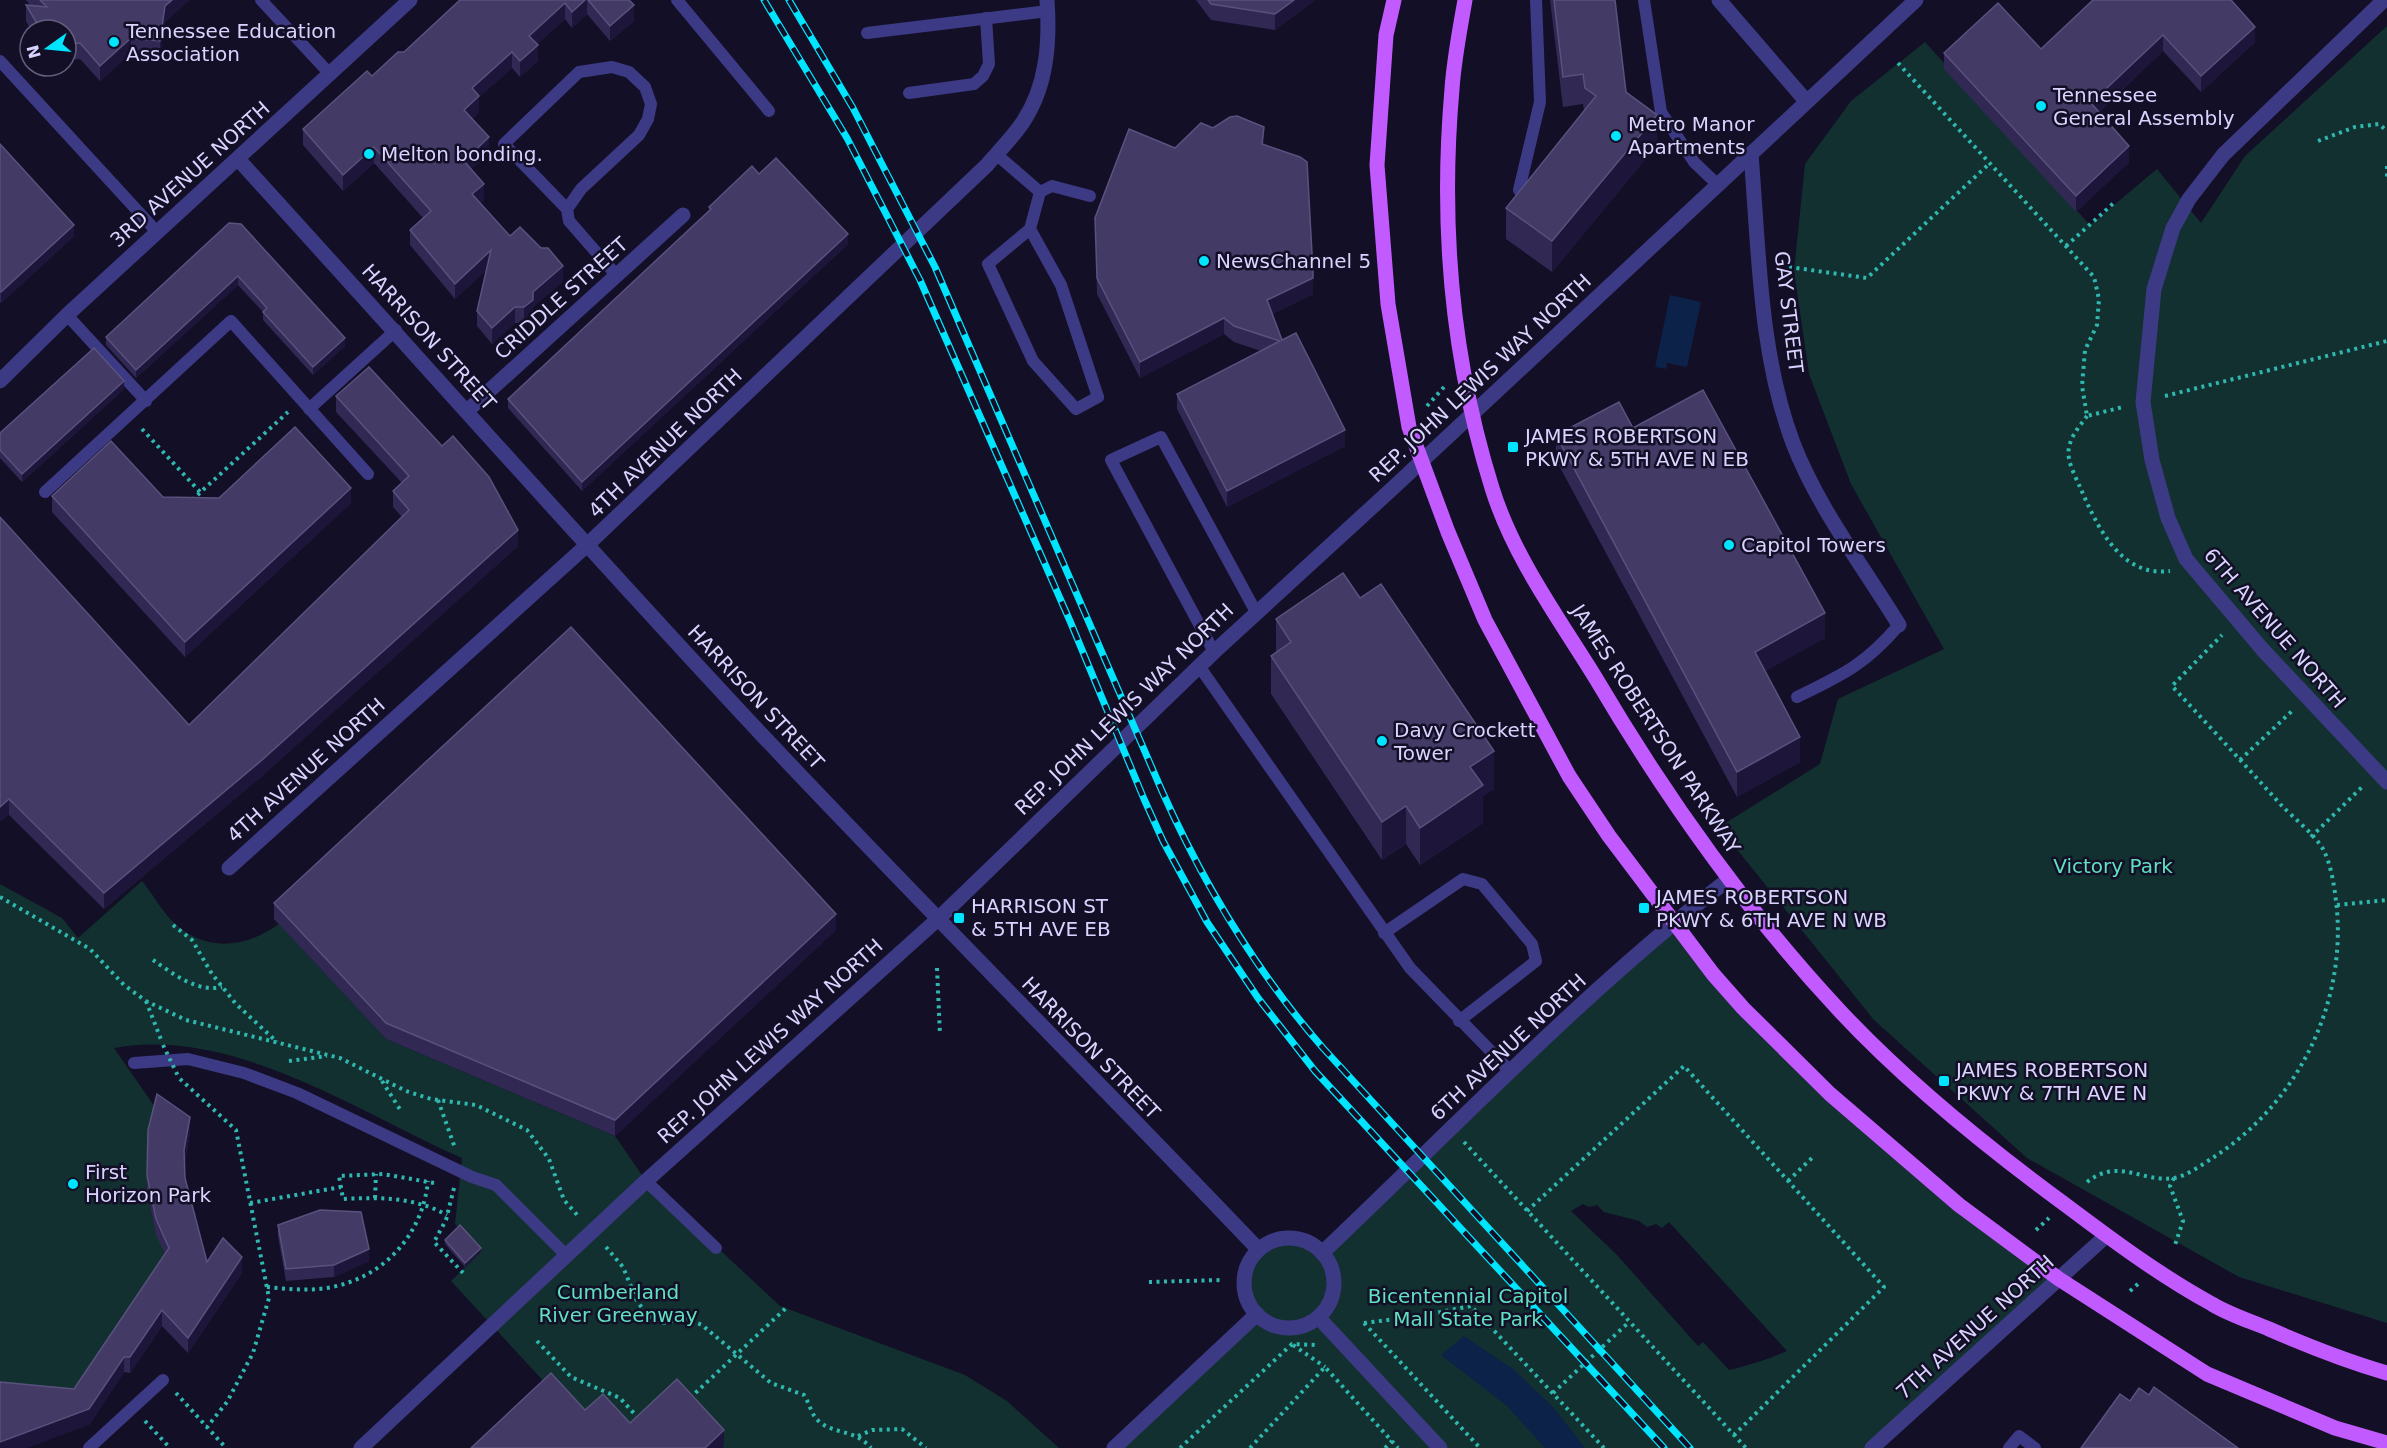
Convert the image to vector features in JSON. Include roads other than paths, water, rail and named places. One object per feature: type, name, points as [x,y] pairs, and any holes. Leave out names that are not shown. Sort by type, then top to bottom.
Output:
[{"type":"main road","points":[[1394,0],[1386,34],[1377,165],[1388,304],[1409,427],[1448,532],[1485,620],[1569,776],[1609,836],[1743,1008],[1830,1094],[1959,1205],[2060,1279],[2207,1374],[2350,1432],[2387,1443]]},
{"type":"main road","name":"JAMES ROBERTSON PARKWAY","points":[[1465,0],[1452,88],[1447,222],[1454,325],[1472,412],[1493,490],[1512,539],[1605,696],[1695,835],[1789,954],[1841,1012],[1892,1062],[2019,1172],[2106,1236],[2214,1306],[2342,1360],[2387,1373]]},
{"type":"main road","points":[[2350,1432],[2362,1448]]},
{"type":"street","name":"3RD AVENUE NORTH","points":[[0,381],[67,315],[410,0]]},
{"type":"street","points":[[1719,0],[1806,101]]},
{"type":"street","name":"REP. JOHN LEWIS WAY NORTH","points":[[361,1448],[646,1181],[938,919],[1256,612],[1916,0]]},
{"type":"street","name":"6TH AVENUE NORTH","points":[[2382,777],[2306,697],[2191,567],[2168,518],[2151,460],[2143,402],[2154,289],[2173,228],[2189,200],[2202,179],[2223,155],[2384,0]]},
{"type":"street","name":"4TH AVENUE NORTH","points":[[229,868],[586,546],[996,154],[1024,121],[1045,73],[1047,5]]},
{"type":"street","name":"GAY STREET","points":[[1752,154],[1772,370],[1793,443],[1817,493],[1899,625]]},
{"type":"street","name":"HARRISON STREET","points":[[238,159],[396,330],[586,546],[938,919],[1258,1249]]},
{"type":"street","name":"CRIDDLE STREET","points":[[467,411],[683,215]]},
{"type":"street","name":"6TH AVENUE NORTH","points":[[1322,1253],[1451,1128],[1674,922],[1729,879]]},
{"type":"street","name":"7TH AVENUE NORTH","points":[[1872,1448],[2106,1236]]},
{"type":"street","points":[[1289,1238],[1304,1240],[1322,1253],[1332,1268],[1335,1281],[1331,1302],[1319,1318],[1308,1325],[1288,1329],[1274,1326],[1257,1314],[1246,1297],[1244,1284],[1248,1262],[1258,1249],[1276,1239],[1289,1238]]},
{"type":"street","points":[[1114,1448],[1257,1314]]},
{"type":"street","points":[[1319,1318],[1440,1448]]},
{"type":"lane","points":[[261,0],[330,74]]},
{"type":"lane","points":[[677,0],[769,111]]},
{"type":"lane","points":[[1519,190],[1540,102],[1536,0]]},
{"type":"lane","points":[[1644,0],[1661,112],[1694,162],[1718,185]]},
{"type":"lane","points":[[867,33],[986,18],[1047,5]]},
{"type":"lane","points":[[909,93],[974,84],[983,76],[989,64],[986,18]]},
{"type":"lane","points":[[0,61],[157,232]]},
{"type":"lane","points":[[567,209],[580,189],[639,135],[648,119],[651,104],[645,87],[629,72],[612,67],[579,72],[504,144],[567,209],[569,221],[617,276]]},
{"type":"lane","points":[[996,154],[1040,192]]},
{"type":"lane","points":[[1030,229],[1061,285],[1098,396],[1076,409],[1033,361],[988,264],[1030,229],[1040,192],[1052,186],[1090,196]]},
{"type":"lane","points":[[67,315],[146,401]]},
{"type":"lane","points":[[45,492],[231,321],[368,474]]},
{"type":"lane","points":[[309,409],[396,330]]},
{"type":"lane","points":[[1214,652],[1111,460],[1161,437],[1256,612]]},
{"type":"lane","points":[[1797,697],[1855,668],[1880,648],[1899,625]]},
{"type":"lane","points":[[1199,666],[1410,968],[1511,1072]]},
{"type":"lane","points":[[1384,933],[1463,879],[1482,884],[1532,944],[1536,961],[1460,1021]]},
{"type":"lane","points":[[134,1063],[188,1059],[243,1073],[297,1093],[472,1178],[496,1185],[567,1256]]},
{"type":"lane","points":[[646,1181],[716,1248]]},
{"type":"lane","points":[[89,1448],[163,1380]]},
{"type":"lane","points":[[2009,1448],[2019,1436],[2035,1448]]},
{"type":"water","points":[[1670,295],[1701,302],[1687,367],[1667,363],[1666,369],[1655,367]]},
{"type":"water","points":[[1464,1336],[1513,1369],[1553,1407],[1585,1448],[1545,1448],[1507,1406],[1441,1355]]},
{"type":"railway","points":[[764,0],[847,138],[920,280],[1070,621],[1144,799],[1163,841],[1207,922],[1258,998],[1315,1071],[1664,1448]]},
{"type":"railway","points":[[789,0],[853,108],[935,267],[1162,791],[1195,860],[1233,926],[1275,988],[1323,1048],[1690,1448]]},
{"type":"place","name":"Tennessee Education Association","points":[[114,42]]},
{"type":"place","name":"Tennessee General Assembly","points":[[2041,106]]},
{"type":"place","name":"Metro Manor Apartments","points":[[1616,136]]},
{"type":"place","name":"Melton bonding.","points":[[369,154]]},
{"type":"place","name":"NewsChannel 5","points":[[1204,261]]},
{"type":"place","name":"JAMES ROBERTSON PKWY & 5TH AVE N EB","points":[[1513,447]]},
{"type":"place","name":"Capitol Towers","points":[[1729,545]]},
{"type":"place","name":"Davy Crockett Tower","points":[[1382,741]]},
{"type":"place","name":"JAMES ROBERTSON PKWY & 6TH AVE N WB","points":[[1644,908]]},
{"type":"place","name":"HARRISON ST & 5TH AVE EB","points":[[959,918]]},
{"type":"place","name":"JAMES ROBERTSON PKWY & 7TH AVE N","points":[[1944,1081]]},
{"type":"place","name":"First Horizon Park","points":[[73,1184]]},
{"type":"park label","name":"Victory Park","points":[[2113,866]]},
{"type":"park label","name":"Cumberland River Greenway","points":[[618,1304]]},
{"type":"park label","name":"Bicentennial Capitol Mall State Park","points":[[1468,1308]]}]
